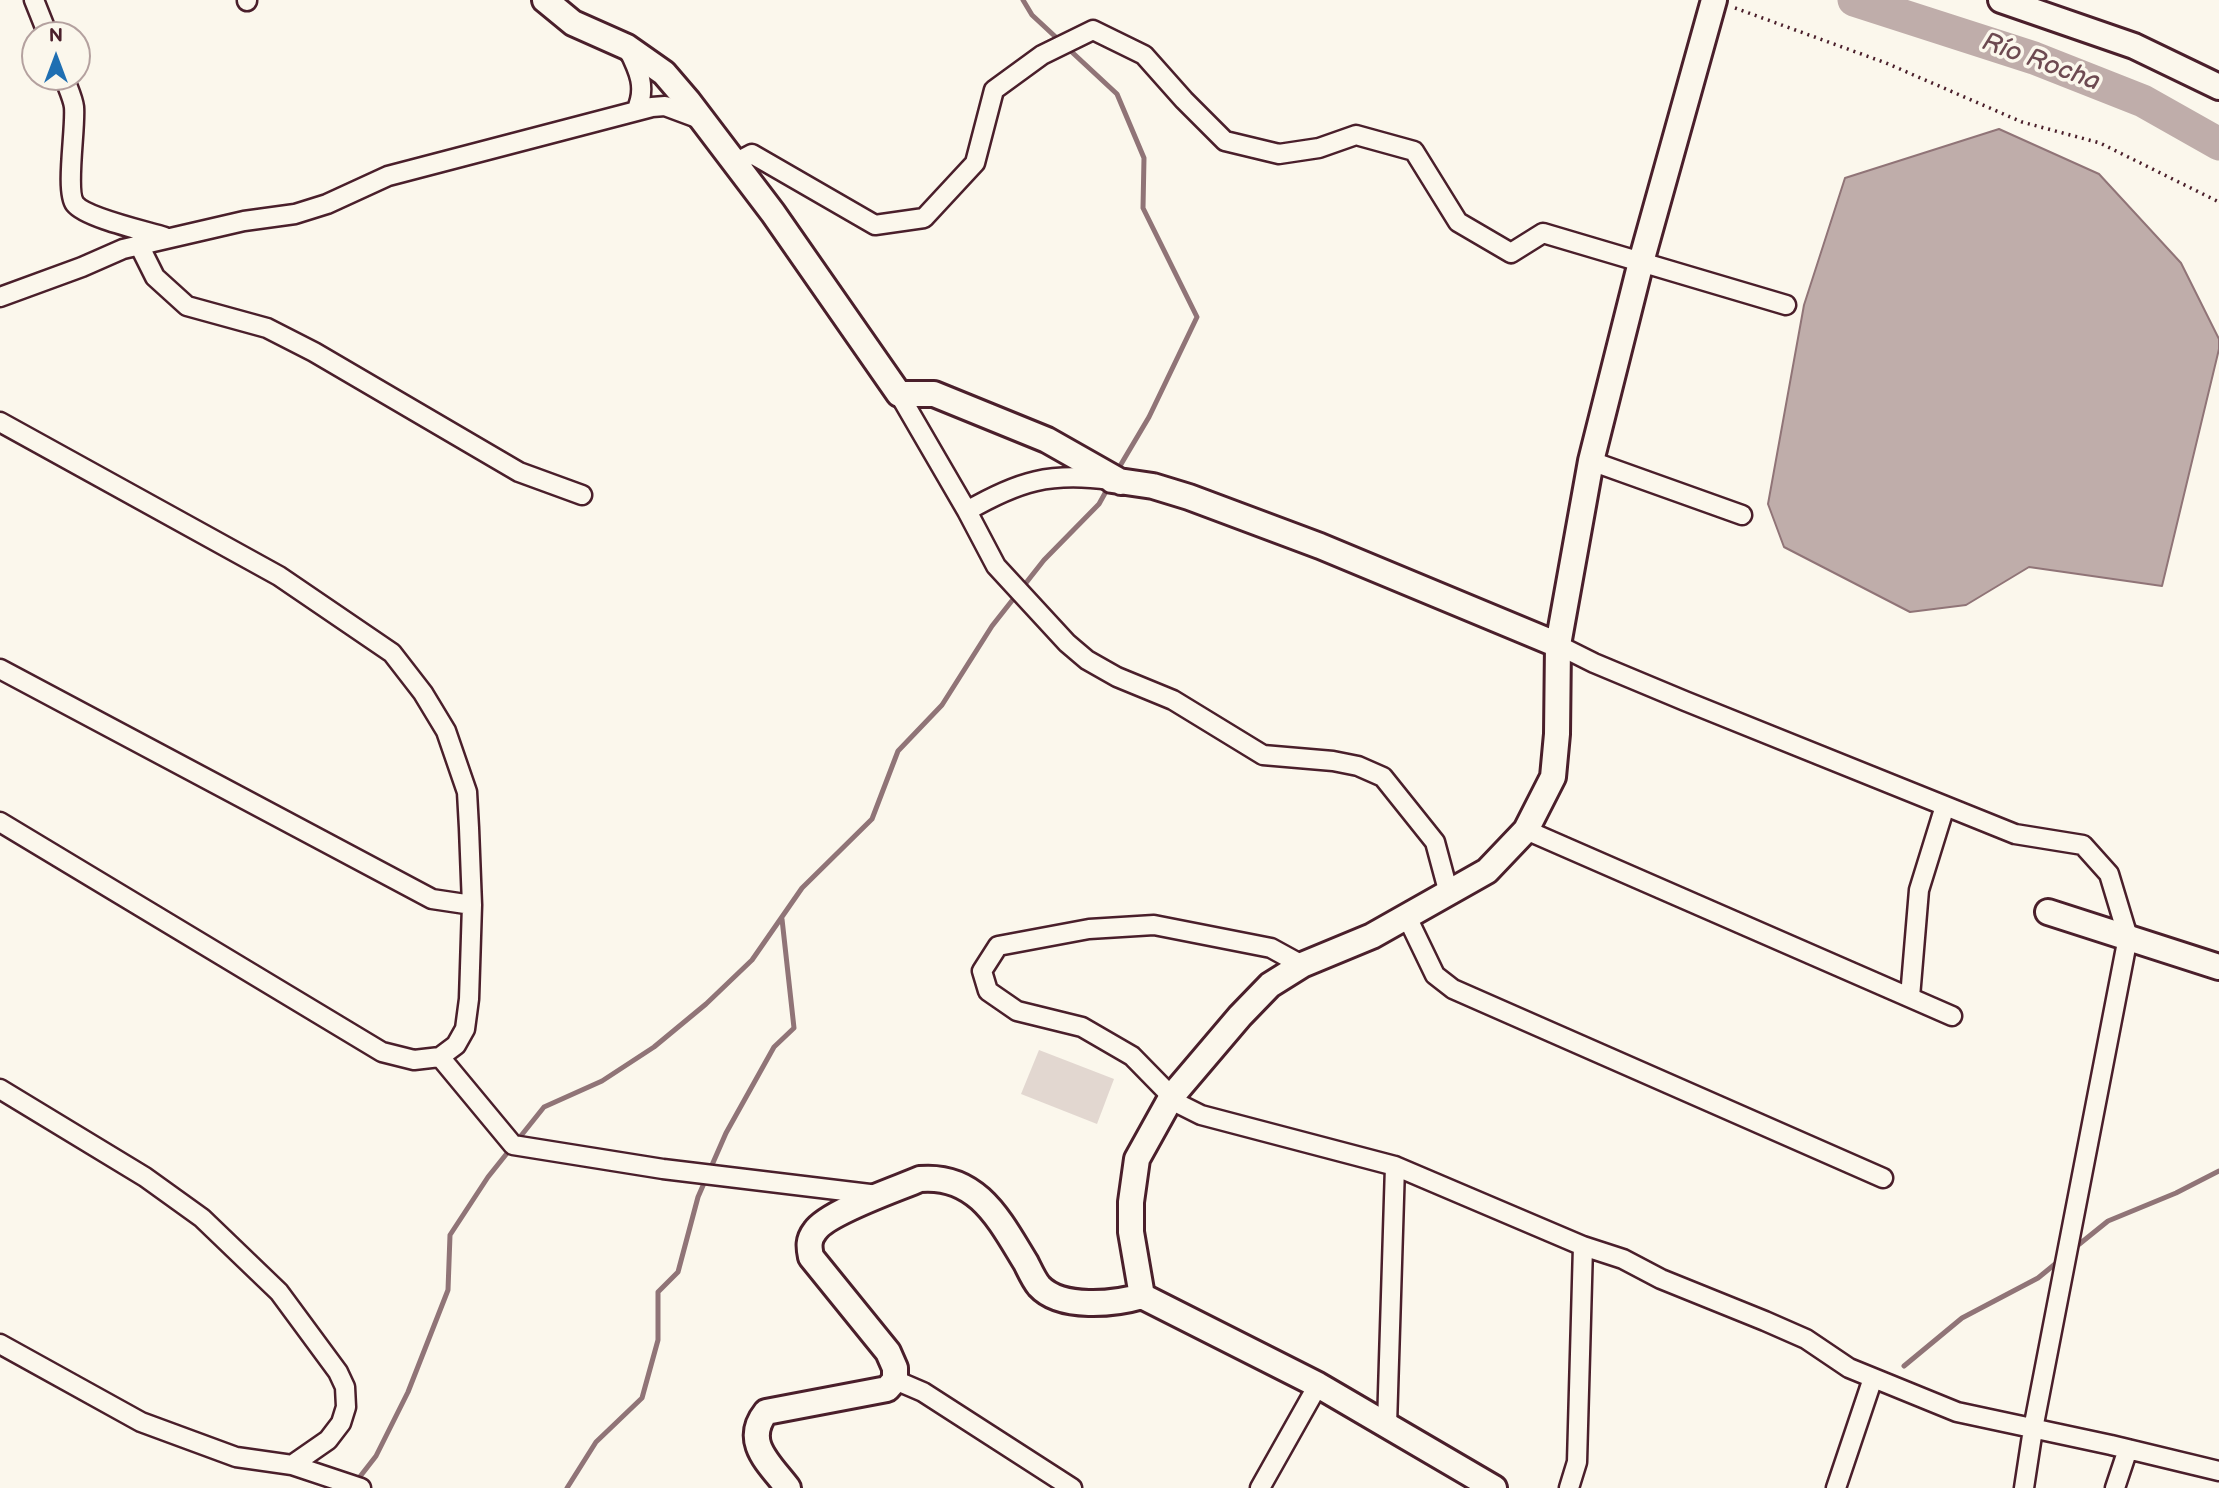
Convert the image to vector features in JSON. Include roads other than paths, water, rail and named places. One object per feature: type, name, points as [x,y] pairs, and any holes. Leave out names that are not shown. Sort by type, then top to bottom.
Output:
[{"type":"street","points":[[34,0],[42,21]]},
{"type":"street","points":[[545,0],[573,23],[627,47],[664,73],[703,120],[773,213],[899,394],[996,566],[1067,643],[1087,660],[1117,677],[1173,700],[1263,755],[1333,761],[1358,766],[1383,777],[1435,842],[1449,894]]},
{"type":"street","points":[[1142,1296],[1131,1232],[1131,1202],[1137,1159],[1172,1096],[1270,985],[1302,965],[1372,936],[1487,871],[1526,831],[1553,777],[1557,734],[1558,645],[1591,461],[1641,262],[1714,0]]},
{"type":"street","points":[[2001,0],[2134,46],[2219,87]]},
{"type":"street","points":[[735,163],[752,154],[876,225],[924,218],[975,163],[994,90],[1042,55],[1093,30],[1144,55],[1224,141],[1279,154],[1319,148],[1356,135],[1414,151],[1458,222],[1511,253],[1543,233],[1786,305]]},
{"type":"street","points":[[627,47],[642,81],[642,98],[636,111]]},
{"type":"street","points":[[69,91],[74,106],[73,161],[69,190],[74,204],[90,214],[168,238]]},
{"type":"street","points":[[0,297],[82,267],[123,248],[244,221],[295,215],[327,204],[388,176],[636,111],[665,106],[703,120]]},
{"type":"street","points":[[139,245],[155,277],[187,306],[267,328],[314,352],[519,472],[582,495]]},
{"type":"street","points":[[899,394],[934,394],[1047,440],[1116,481]]},
{"type":"street","points":[[0,422],[279,576],[392,653],[446,730],[467,792],[472,905],[469,999],[465,1029],[456,1045],[440,1057],[414,1060],[382,1052],[0,822]]},
{"type":"street","points":[[1591,461],[1742,515]]},
{"type":"street","points":[[967,511],[996,494],[1042,478],[1077,476],[1153,486],[1189,496],[1320,546],[1558,645],[1606,668],[2015,834],[2082,845],[2109,874],[2127,937],[2024,1488]]},
{"type":"street","points":[[0,668],[432,899],[472,905]]},
{"type":"street","points":[[1910,997],[1919,890],[1945,806]]},
{"type":"street","points":[[1526,831],[1951,1016]]},
{"type":"street","points":[[2048,912],[2219,967]]},
{"type":"street","points":[[1408,917],[1435,975],[1453,989],[1883,1178]]},
{"type":"street","points":[[1302,965],[1271,948],[1154,925],[1089,929],[998,946],[982,971],[988,991],[1017,1011],[1082,1027],[1132,1056],[1179,1104],[1201,1115],[1395,1166],[1583,1246],[1623,1259],[1661,1279],[1796,1334],[1849,1368],[1957,1412],[2219,1471]]},
{"type":"street","points":[[440,1057],[513,1145],[663,1169],[881,1196]]},
{"type":"street","points":[[0,1089],[145,1177],[202,1218],[279,1292],[338,1371],[345,1387],[346,1406],[341,1423],[328,1440],[292,1465]]},
{"type":"street","points":[[1387,1425],[1395,1166]]},
{"type":"street","points":[[788,1488],[758,1447],[755,1433],[766,1412],[887,1389],[895,1380],[895,1368],[888,1352],[811,1257],[809,1244],[816,1229],[833,1217],[920,1179],[934,1178],[958,1183],[982,1199],[1040,1287],[1057,1298],[1085,1303],[1126,1301],[1142,1296],[1318,1385],[1494,1488]]},
{"type":"street","points":[[1569,1488],[1577,1461],[1583,1246]]},
{"type":"street","points":[[0,1343],[141,1422],[236,1457],[292,1465],[361,1488]]},
{"type":"street","points":[[1836,1488],[1873,1378]]},
{"type":"street","points":[[895,1380],[923,1392],[1072,1488]]},
{"type":"street","points":[[1261,1488],[1318,1385]]},
{"type":"street","points":[[2115,1488],[2128,1449]]},
{"type":"waterway","points":[[1023,0],[1032,15],[1117,94],[1144,158],[1143,208],[1197,317],[1149,417],[1117,471]]},
{"type":"waterway","name":"Río Rocha","points":[[1854,0],[2034,58],[2143,101],[2219,144]]},
{"type":"waterway","points":[[355,1483],[376,1456],[408,1392],[448,1290],[450,1235],[488,1177],[544,1107],[602,1081],[654,1047],[706,1004],[752,960],[802,888],[872,819],[898,751],[942,705],[992,626],[1044,560],[1099,504],[1109,486]]},
{"type":"waterway","points":[[567,1488],[596,1442],[642,1398],[658,1340],[658,1292],[678,1272],[698,1197],[726,1133],[774,1047],[794,1028],[782,919]]},
{"type":"waterway","points":[[2072,1250],[2108,1221],[2176,1193],[2219,1171]]},
{"type":"waterway","points":[[1904,1366],[1962,1318],[2038,1278],[2060,1260]]}]
